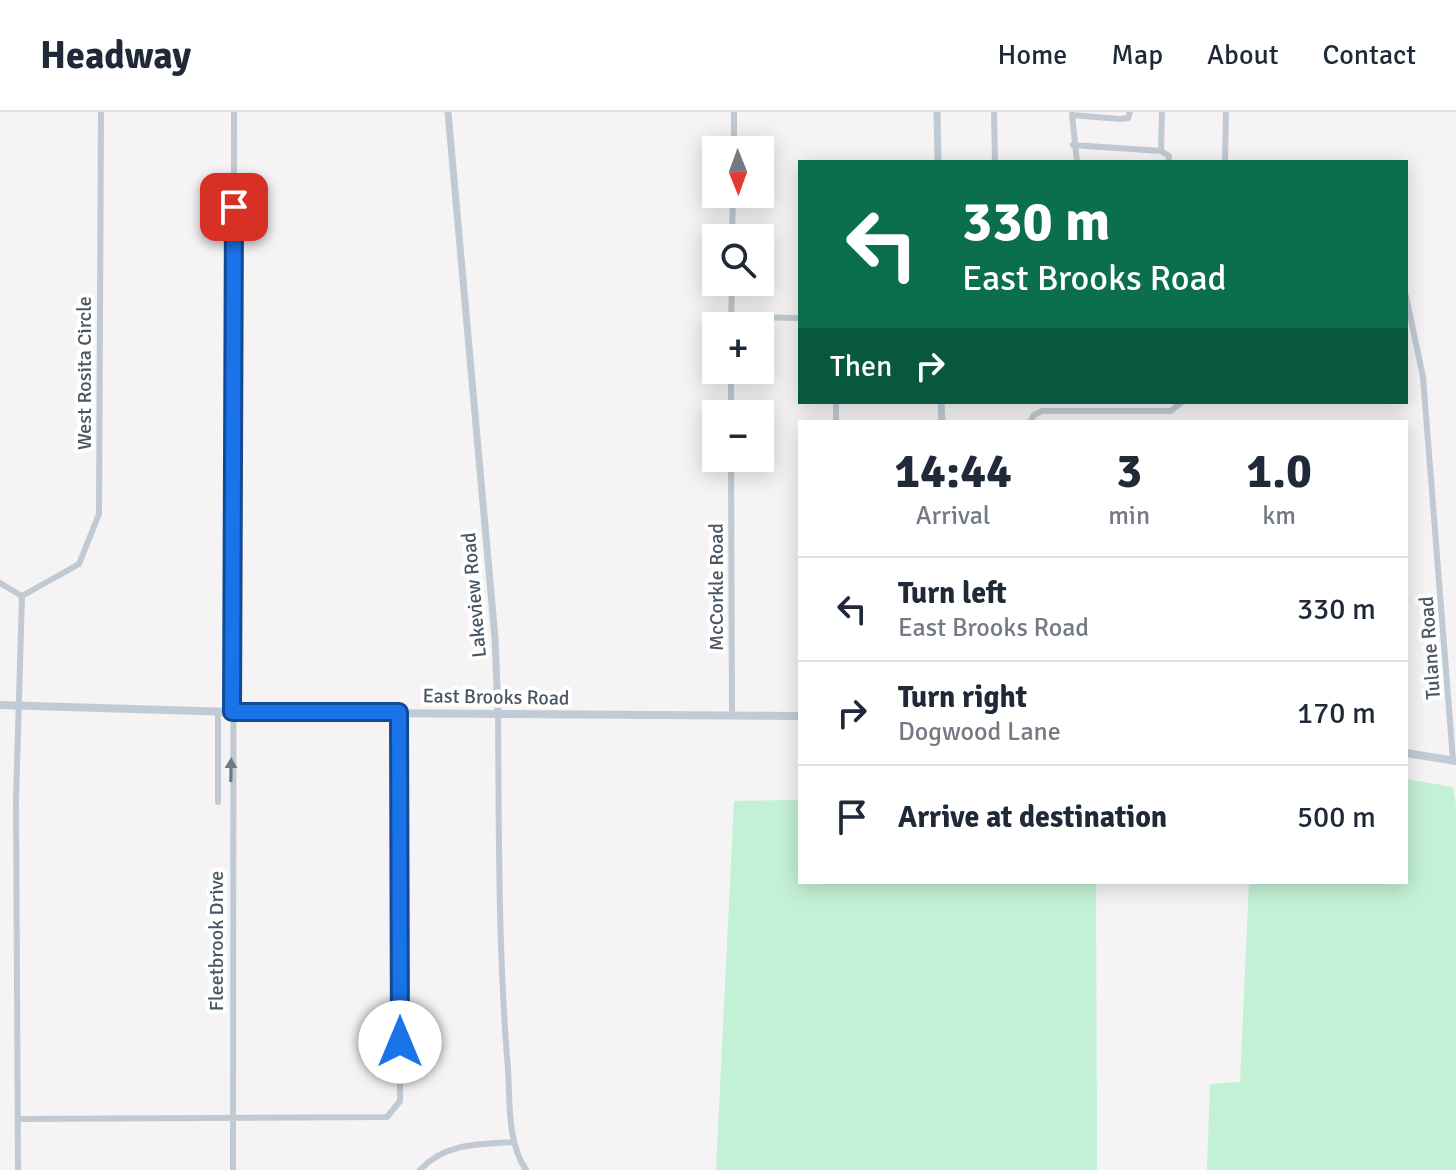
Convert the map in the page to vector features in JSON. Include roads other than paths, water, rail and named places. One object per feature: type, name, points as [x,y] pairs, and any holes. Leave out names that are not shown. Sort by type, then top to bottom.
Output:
[{"type":"main road","name":"East Brooks Road","points":[[0,705],[218,712],[798,716]]},
{"type":"main road","points":[[1408,753],[1454,760]]},
{"type":"street","name":"West Rosita Circle","points":[[22,596],[79,564],[99,514],[101,112]]},
{"type":"street","name":"Fleetbrook Drive","points":[[233,1170],[234,112]]},
{"type":"street","name":"Lakeview Road","points":[[448,112],[495,638],[499,931],[514,1142],[526,1170]]},
{"type":"street","points":[[734,112],[734,136]]},
{"type":"street","points":[[937,112],[938,160]]},
{"type":"street","points":[[994,112],[995,160]]},
{"type":"street","points":[[1077,160],[1072,114],[1120,119],[1128,118],[1130,112]]},
{"type":"street","points":[[1161,151],[1162,112]]},
{"type":"street","points":[[1225,160],[1226,112]]},
{"type":"street","points":[[1073,145],[1161,151],[1169,156],[1169,160]]},
{"type":"street","name":"Tulane Road","points":[[1408,306],[1423,377],[1454,760]]},
{"type":"street","points":[[774,318],[798,318]]},
{"type":"street","points":[[1031,420],[1042,411],[1171,411],[1180,404]]},
{"type":"street","name":"McCorkle Road","points":[[731,472],[732,715]]},
{"type":"street","points":[[0,583],[22,596],[18,1170]]},
{"type":"street","points":[[218,712],[218,802]]},
{"type":"street","points":[[18,1119],[387,1117],[400,1101],[399,712]]},
{"type":"street","points":[[218,736],[232,736]]},
{"type":"street","points":[[420,1170],[431,1158],[465,1145],[514,1142]]}]
